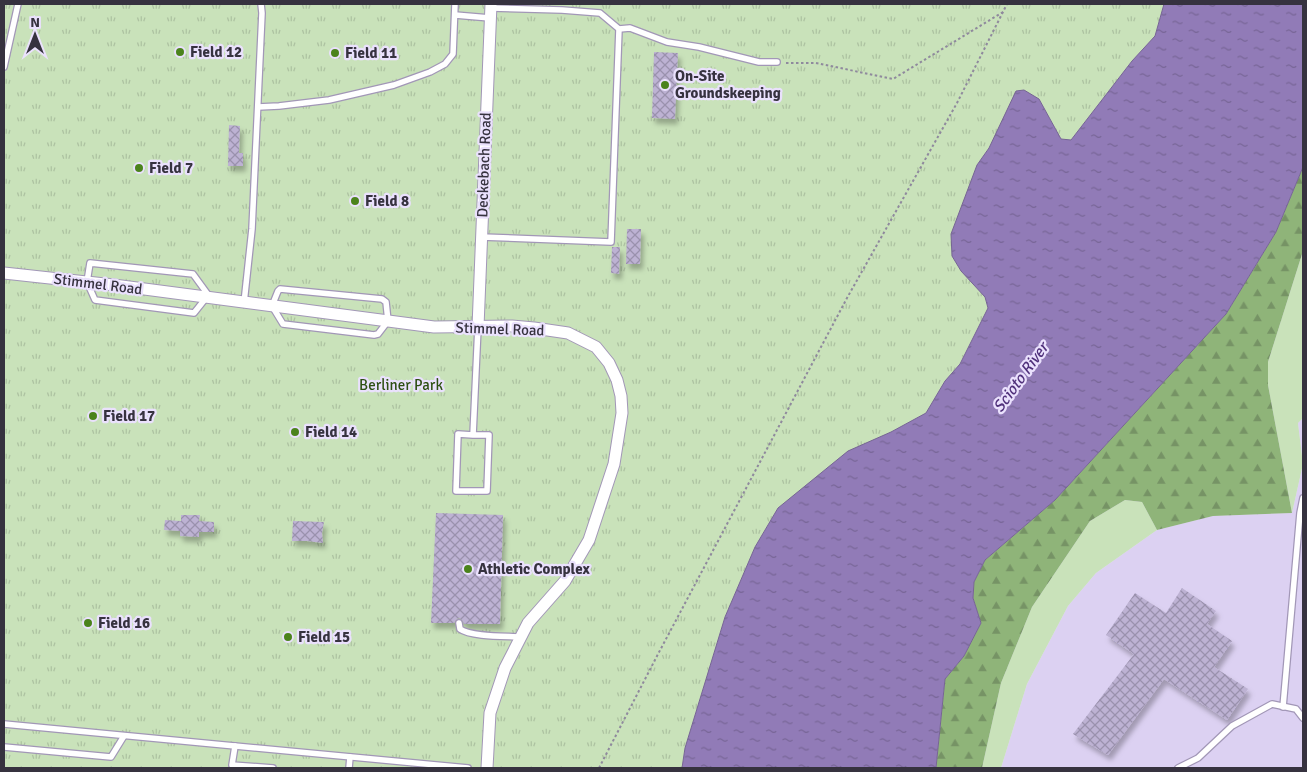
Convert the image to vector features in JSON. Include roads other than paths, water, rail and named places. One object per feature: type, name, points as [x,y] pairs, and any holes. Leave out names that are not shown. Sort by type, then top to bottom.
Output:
[{"type":"street","name":"Deckebach Road","points":[[478,327],[490,10]]},
{"type":"street","name":"Stimmel Road","points":[[4,273],[434,327],[512,326],[534,328],[568,333],[596,347],[609,362],[617,380],[621,396],[622,413],[614,464],[589,540],[565,580],[528,623],[505,668],[490,713],[487,768]]},
{"type":"lane","points":[[4,67],[18,4]]},
{"type":"lane","points":[[244,303],[252,229],[261,4]]},
{"type":"lane","points":[[258,107],[329,100],[394,85],[430,72],[445,64],[453,54],[456,4]]},
{"type":"lane","points":[[455,15],[490,10],[562,10],[600,13],[619,29],[630,28],[668,42],[699,47],[759,62],[776,62]]},
{"type":"lane","points":[[482,236],[611,242],[619,29]]},
{"type":"lane","points":[[90,263],[193,274],[208,298],[194,313],[95,300],[87,282],[90,263]]},
{"type":"lane","points":[[272,306],[278,291],[283,289],[382,299],[386,302],[388,321]]},
{"type":"lane","points":[[473,435],[478,327]]},
{"type":"lane","points":[[458,434],[473,435],[488,435],[487,490],[456,491],[458,434]]},
{"type":"lane","points":[[1283,707],[1300,513],[1303,498]]},
{"type":"lane","points":[[459,623],[460,629],[463,632],[521,637]]},
{"type":"lane","points":[[1178,768],[1198,758],[1232,726],[1272,704],[1296,709],[1303,718]]},
{"type":"lane","points":[[4,724],[468,768]]},
{"type":"lane","points":[[4,747],[111,757],[124,736]]},
{"type":"lane","points":[[234,746],[232,765],[273,768]]},
{"type":"lane","points":[[349,768],[350,757]]},
{"type":"water","name":"Scioto River","points":[[1164,4],[1303,4],[1303,167],[1276,232],[1226,314],[1055,500],[985,560],[974,582],[973,598],[981,623],[964,656],[945,679],[936,768],[682,768],[685,748],[725,617],[755,547],[778,508],[848,451],[891,432],[926,413],[945,381],[960,364],[988,308],[985,297],[961,271],[952,256],[951,234],[977,165],[989,148],[1016,91],[1024,90],[1039,99],[1061,139],[1071,140],[1132,61],[1155,36]]},
{"type":"place","name":"Field 12","points":[[180,52]]},
{"type":"place","name":"Field 11","points":[[335,53]]},
{"type":"place","name":"On-Site Groundskeeping","points":[[665,85]]},
{"type":"place","name":"Field 7","points":[[139,168]]},
{"type":"place","name":"Field 8","points":[[355,201]]},
{"type":"place","name":"Field 17","points":[[93,416]]},
{"type":"place","name":"Field 14","points":[[295,432]]},
{"type":"place","name":"Athletic Complex","points":[[468,569]]},
{"type":"place","name":"Field 16","points":[[88,623]]},
{"type":"place","name":"Field 15","points":[[288,637]]},
{"type":"park label","name":"Berliner Park","points":[[401,385]]}]
